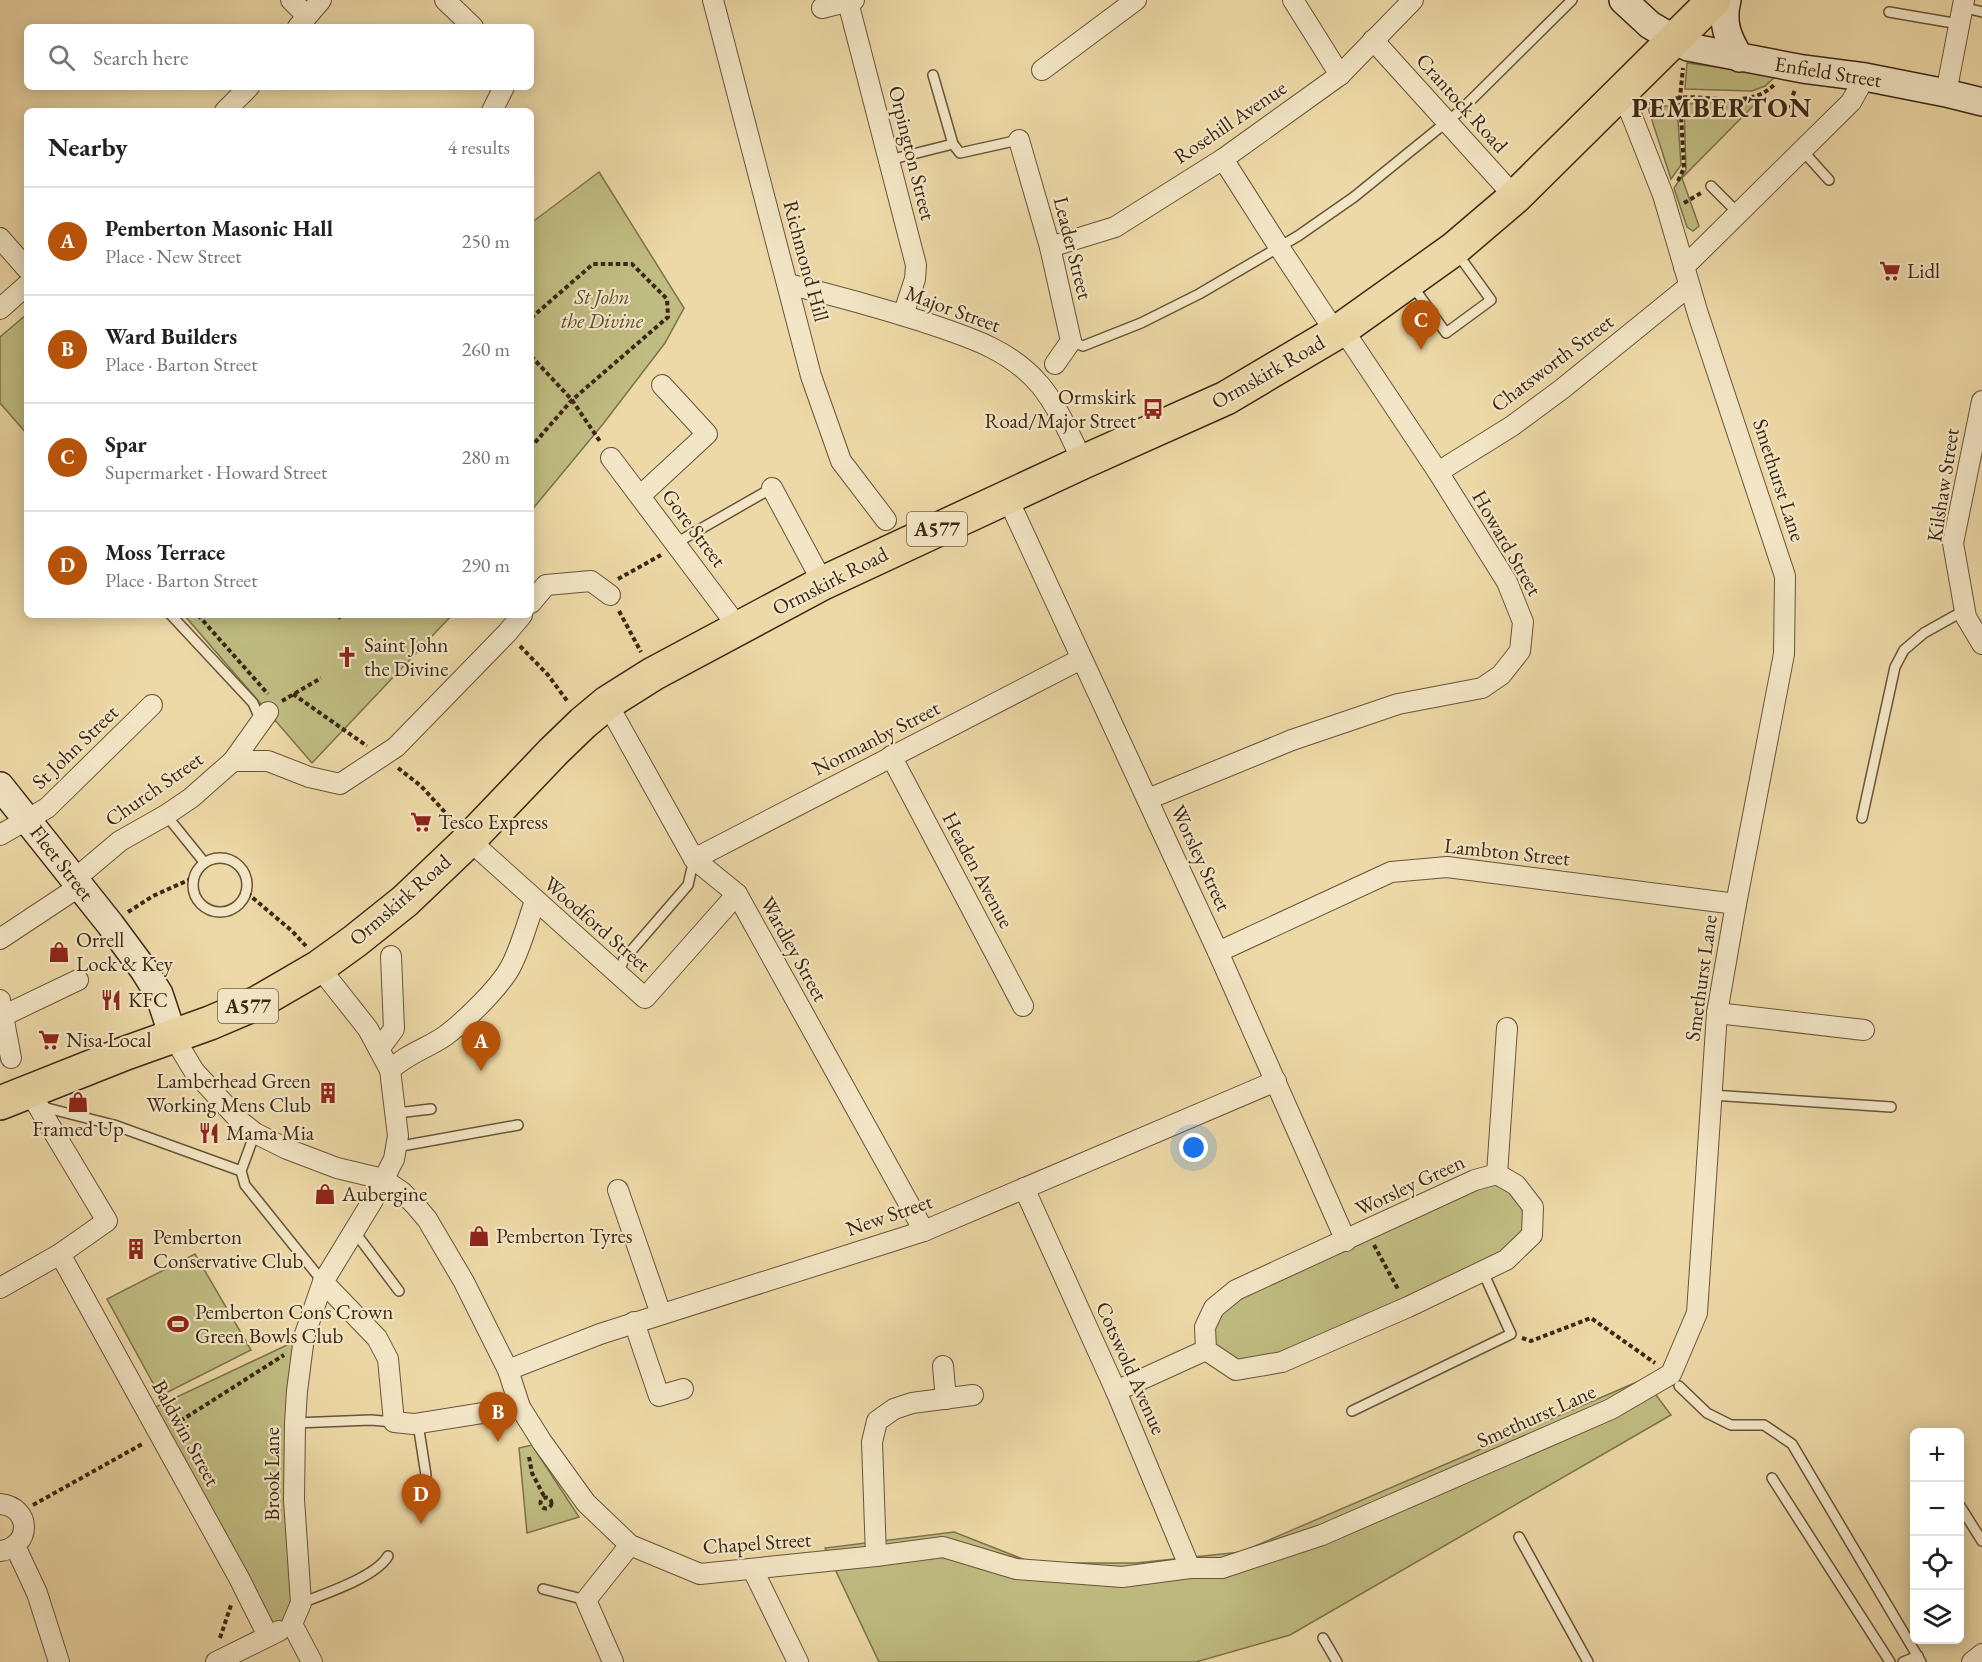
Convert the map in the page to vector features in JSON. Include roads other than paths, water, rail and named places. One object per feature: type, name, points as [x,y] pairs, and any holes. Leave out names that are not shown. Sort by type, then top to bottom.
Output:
[{"type":"highway","name":"Ormskirk Road","points":[[22,1100],[257,1002],[319,967],[405,902],[463,833],[595,713],[653,674],[823,583],[1226,398],[1339,331],[1454,249],[1515,197],[1622,102],[1674,40],[1714,0]]},
{"type":"street","points":[[291,0],[303,22],[321,0]]},
{"type":"street","points":[[445,0],[469,24]]},
{"type":"street","name":"Richmond Hill","points":[[713,0],[811,376],[841,461],[886,520]]},
{"type":"street","points":[[1042,70],[1136,0]]},
{"type":"street","points":[[1293,0],[1340,75]]},
{"type":"street","name":"Rosehill Avenue","points":[[1050,247],[1114,227],[1222,159],[1340,75],[1413,0]]},
{"type":"street","name":"Enfield Street","points":[[1623,0],[1650,25],[1688,47],[1793,67],[1865,77],[1982,102]]},
{"type":"street","points":[[1727,0],[1724,19],[1726,29],[1740,58]]},
{"type":"street","name":"Orpington Street","points":[[822,8],[851,1],[915,265],[915,279],[903,315]]},
{"type":"street","points":[[1946,93],[1962,11]]},
{"type":"street","name":"Crantock Road","points":[[1373,40],[1515,197]]},
{"type":"street","name":"Chatsworth Street","points":[[1438,472],[1512,426],[1562,389],[1687,276],[1739,214],[1851,102],[1865,77]]},
{"type":"street","points":[[228,108],[246,90]]},
{"type":"street","points":[[494,108],[502,90]]},
{"type":"street","name":"Smethurst Lane","points":[[1190,1568],[1222,1568],[1322,1535],[1675,1380],[1698,1313],[1717,1014],[1784,654],[1785,576],[1664,201],[1622,102]]},
{"type":"street","name":"Leader Street","points":[[1019,140],[1050,247],[1071,341]]},
{"type":"street","name":"Howard Street","points":[[1148,799],[1292,740],[1398,704],[1482,688],[1501,675],[1520,651],[1523,622],[1507,582],[1438,472],[1350,340],[1329,321],[1222,159]]},
{"type":"street","points":[[0,237],[24,265]]},
{"type":"street","name":"Major Street","points":[[788,284],[862,303],[974,338],[1009,357],[1040,384],[1058,411],[1083,462]]},
{"type":"street","points":[[0,309],[24,288]]},
{"type":"street","points":[[1055,364],[1071,341]]},
{"type":"street","points":[[640,496],[707,434],[662,385]]},
{"type":"street","name":"Kilshaw Street","points":[[1982,401],[1953,543],[1966,617],[1982,644]]},
{"type":"street","name":"Gore Street","points":[[611,458],[738,627]]},
{"type":"street","points":[[772,488],[823,583]]},
{"type":"street","name":"Worsley Street","points":[[1007,497],[1218,952],[1346,1241]]},
{"type":"street","points":[[534,599],[546,585],[591,582],[605,592]]},
{"type":"street","name":"Church Street","points":[[0,939],[78,883],[120,841],[191,798],[233,761],[268,761],[309,777],[340,784],[396,747],[520,618]]},
{"type":"street","name":"Normanby Street","points":[[694,860],[891,756],[1081,660]]},
{"type":"street","name":"St John Street","points":[[0,835],[47,808],[152,705]]},
{"type":"street","points":[[233,761],[269,708]]},
{"type":"street","name":"Wardley Street","points":[[595,713],[694,860],[736,894],[924,1231]]},
{"type":"street","name":"Headen Avenue","points":[[891,756],[1023,1006]]},
{"type":"street","name":"Fleet Street","points":[[0,786],[110,924],[154,985],[165,1009],[173,1036]]},
{"type":"street","name":"Woodford Street","points":[[463,833],[535,901],[645,998],[736,894]]},
{"type":"street","name":"Lambton Street","points":[[1218,952],[1391,872],[1447,867],[1736,904]]},
{"type":"street","points":[[390,1070],[412,1053],[446,1035],[497,986],[512,964],[535,901]]},
{"type":"street","points":[[380,1048],[394,1029],[391,956]]},
{"type":"street","points":[[173,1036],[195,1071],[241,1122],[255,1133],[287,1149],[336,1168],[383,1179],[394,1159],[398,1136],[390,1070],[368,1029],[319,967]]},
{"type":"street","points":[[11,1058],[2,1008],[78,980]]},
{"type":"street","points":[[1717,1014],[1864,1030]]},
{"type":"street","points":[[1497,1174],[1507,1028]]},
{"type":"street","name":"New Street","points":[[508,1370],[634,1322],[924,1231],[1276,1081]]},
{"type":"street","points":[[0,1288],[60,1254],[107,1221],[22,1100]]},
{"type":"street","name":"Worsley Green","points":[[1497,1174],[1516,1185],[1533,1207],[1532,1235],[1506,1260],[1408,1307],[1282,1362],[1236,1370],[1206,1350],[1205,1326],[1214,1308],[1236,1290],[1475,1180],[1497,1174]]},
{"type":"street","name":"Brook Lane","points":[[292,1624],[301,1603],[294,1500],[295,1423],[303,1343],[323,1282],[383,1179]]},
{"type":"street","name":"Chapel Street","points":[[383,1179],[402,1192],[427,1219],[464,1282],[508,1370],[520,1407],[542,1442],[586,1503],[630,1545],[700,1574],[753,1570],[942,1547],[1016,1569],[1122,1577],[1190,1568]]},
{"type":"street","name":"Cotswold Avenue","points":[[1024,1188],[1116,1391],[1190,1568]]},
{"type":"street","points":[[618,1190],[661,1314]]},
{"type":"street","name":"Baldwin Street","points":[[60,1254],[239,1578],[268,1636]]},
{"type":"street","points":[[323,1282],[377,1338],[388,1359],[394,1422],[418,1424],[520,1407]]},
{"type":"street","points":[[634,1322],[659,1396],[683,1389]]},
{"type":"street","points":[[1116,1391],[1206,1350]]},
{"type":"street","points":[[943,1366],[946,1399]]},
{"type":"street","points":[[876,1556],[872,1442],[877,1421],[894,1409],[912,1403],[973,1395]]},
{"type":"street","points":[[0,1504],[13,1507],[19,1513],[24,1527],[23,1534],[7,1549],[37,1593],[59,1662]]},
{"type":"street","points":[[613,1662],[586,1600],[630,1545]]},
{"type":"street","points":[[753,1570],[798,1662]]},
{"type":"street","points":[[216,1662],[292,1624],[312,1662]]},
{"type":"street","points":[[1972,1662],[1982,1654]]},
{"type":"lane","points":[[1071,341],[1083,346],[1141,323],[1199,294],[1298,236],[1354,197],[1467,104],[1572,0]]},
{"type":"lane","points":[[1889,12],[1982,12]]},
{"type":"lane","points":[[933,75],[953,144],[960,153],[1019,140]]},
{"type":"lane","points":[[889,160],[953,144]]},
{"type":"lane","points":[[1802,150],[1829,180]]},
{"type":"lane","points":[[1711,186],[1739,214]]},
{"type":"lane","points":[[1409,282],[1446,333],[1491,300],[1454,249]]},
{"type":"lane","points":[[676,543],[772,488]]},
{"type":"lane","points":[[1862,818],[1895,667],[1904,650],[1924,633],[1965,610]]},
{"type":"lane","points":[[174,618],[253,703],[269,708]]},
{"type":"lane","points":[[166,815],[204,862]]},
{"type":"lane","points":[[220,857],[236,862],[246,876],[247,893],[236,908],[227,912],[208,910],[195,897],[192,887],[193,878],[197,869],[204,862],[220,857]]},
{"type":"lane","points":[[618,974],[624,959],[688,885],[694,860]]},
{"type":"lane","points":[[1711,1095],[1891,1107]]},
{"type":"lane","points":[[22,1100],[114,1125],[241,1171]]},
{"type":"lane","points":[[397,1113],[431,1109]]},
{"type":"lane","points":[[396,1147],[518,1125]]},
{"type":"lane","points":[[255,1133],[241,1171],[245,1185],[323,1282]]},
{"type":"lane","points":[[354,1231],[399,1291]]},
{"type":"lane","points":[[1352,1411],[1511,1334],[1483,1272]]},
{"type":"lane","points":[[1675,1380],[1707,1413],[1731,1425],[1764,1425],[1792,1444],[1919,1659],[1903,1662]]},
{"type":"lane","points":[[295,1423],[371,1420],[394,1422]]},
{"type":"lane","points":[[418,1424],[426,1475]]},
{"type":"lane","points":[[1772,1478],[1890,1662]]},
{"type":"lane","points":[[1964,1514],[1982,1541]]},
{"type":"lane","points":[[1519,1537],[1588,1662]]},
{"type":"lane","points":[[301,1603],[355,1581],[384,1563],[388,1556]]},
{"type":"lane","points":[[543,1589],[586,1600]]},
{"type":"lane","points":[[1323,1638],[1337,1662]]},
{"type":"place","name":"Lidl","points":[[1890,271]]},
{"type":"place","name":"Spar","points":[[1421,350]]},
{"type":"place","name":"Ormskirk Road/Major Street","points":[[1153,409]]},
{"type":"place","name":"Saint John the Divine","points":[[347,657]]},
{"type":"place","name":"Tesco Express","points":[[421,822]]},
{"type":"place","name":"Orrell Lock & Key","points":[[59,952]]},
{"type":"place","name":"KFC","points":[[111,1000]]},
{"type":"place","name":"Nisa Local","points":[[49,1040]]},
{"type":"place","name":"Pemberton Masonic Hall","points":[[481,1071]]},
{"type":"place","name":"Lamberhead Green Working Mens Club","points":[[328,1093]]},
{"type":"place","name":"Framed Up","points":[[78,1102]]},
{"type":"place","name":"Mama Mia","points":[[209,1133]]},
{"type":"place","name":"Aubergine","points":[[325,1194]]},
{"type":"place","name":"Pemberton Tyres","points":[[479,1236]]},
{"type":"place","name":"Pemberton Conservative Club","points":[[136,1249]]},
{"type":"place","name":"Pemberton Cons Crown Green Bowls Club","points":[[178,1324]]},
{"type":"place","name":"Ward Builders","points":[[498,1442]]},
{"type":"place","name":"Moss Terrace","points":[[421,1524]]},
{"type":"district","name":"PEMBERTON","points":[[1722,108]]},
{"type":"park label","name":"St John the Divine","points":[[602,309]]}]
